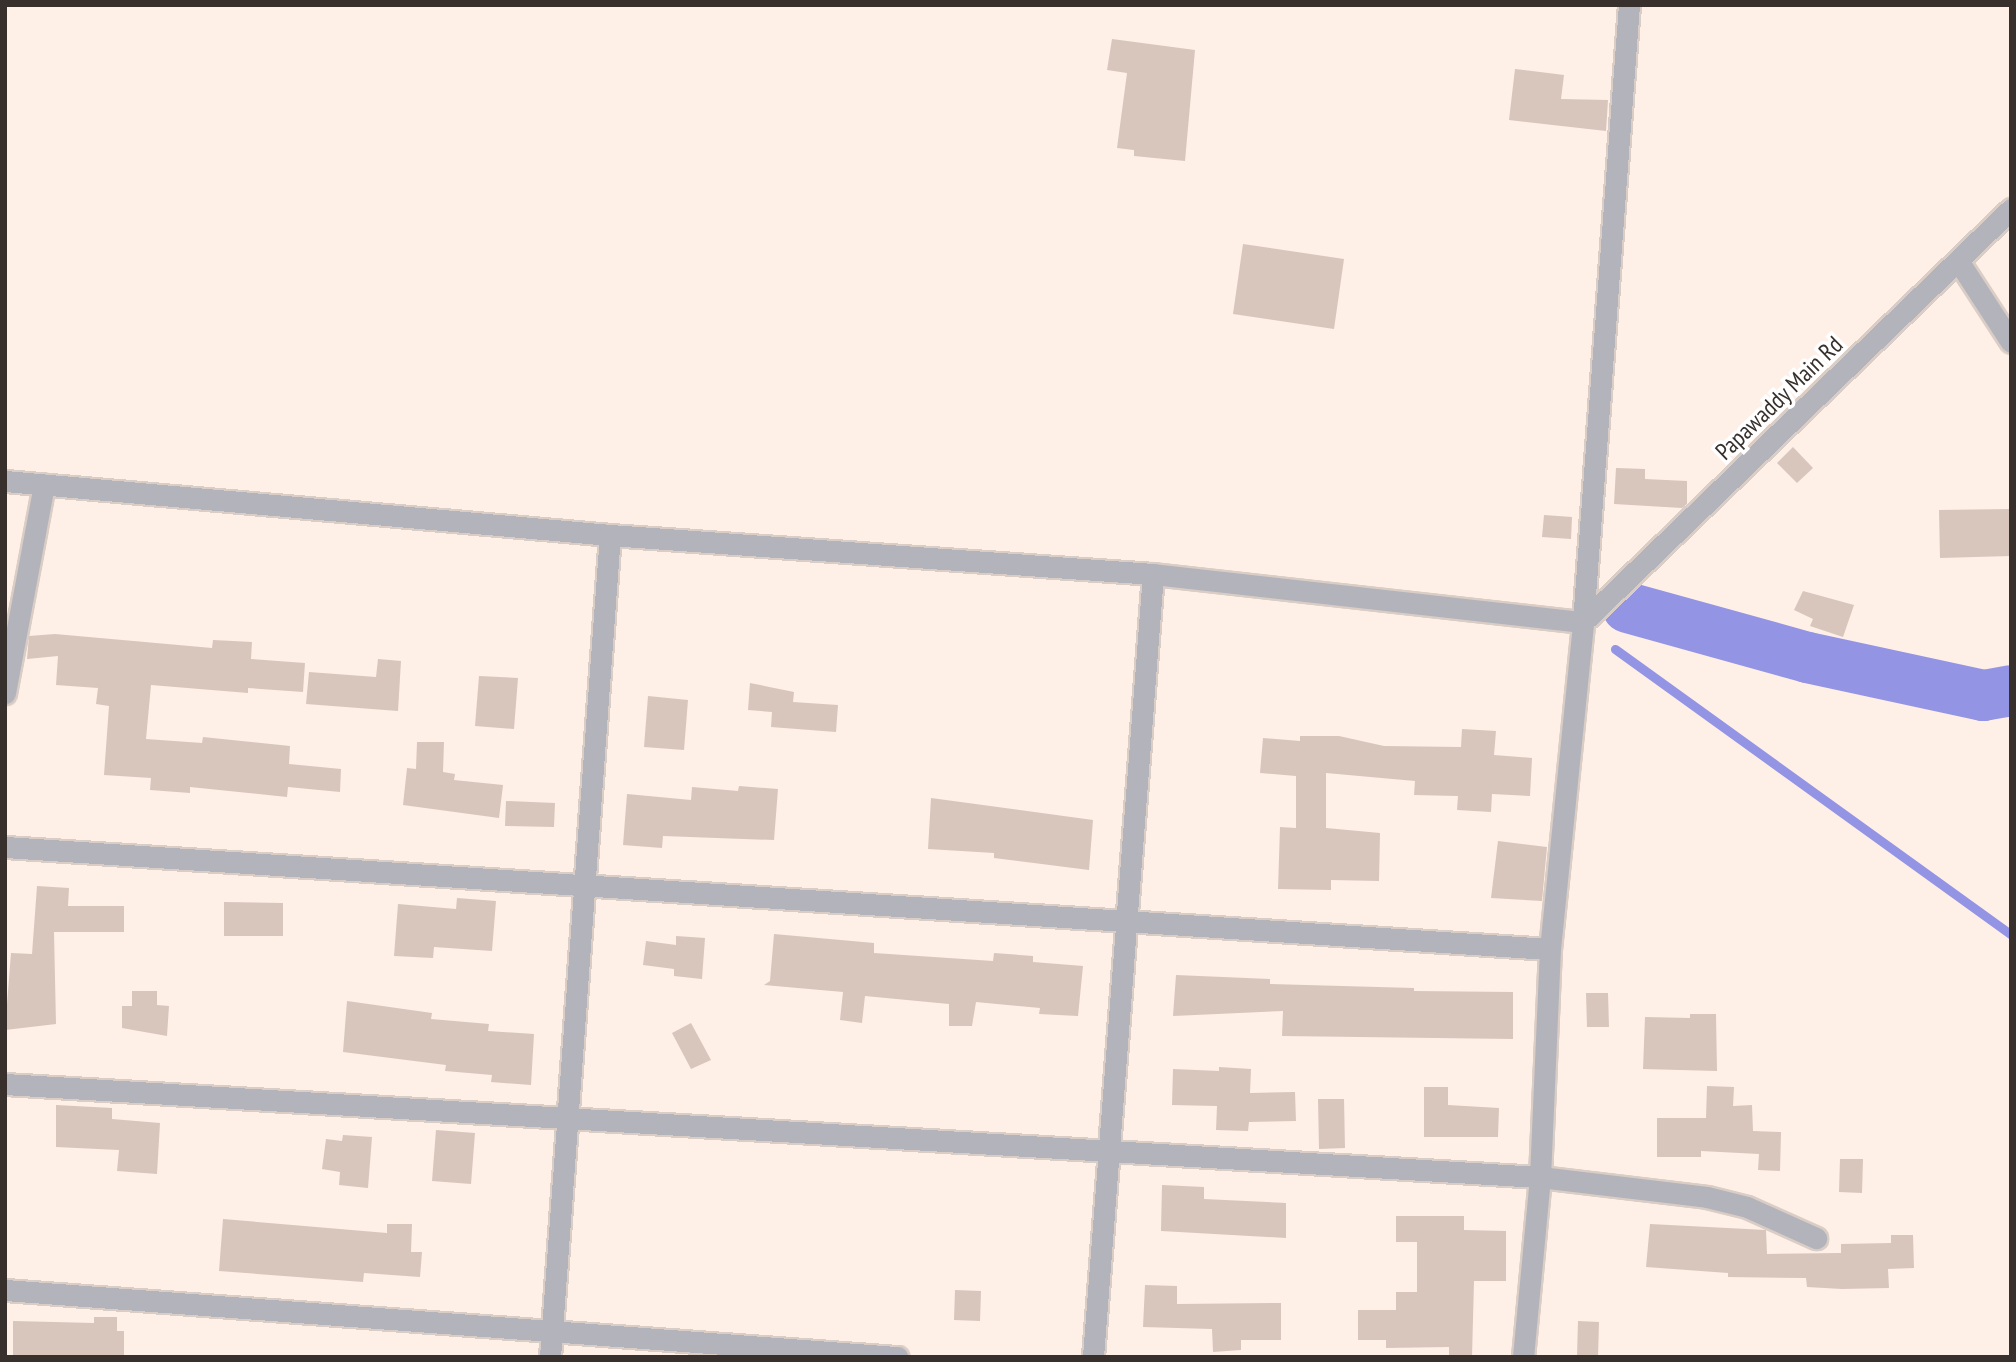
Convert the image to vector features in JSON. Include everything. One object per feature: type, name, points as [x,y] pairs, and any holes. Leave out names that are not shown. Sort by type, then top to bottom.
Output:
[{"type":"street","points":[[1523,1357],[1540,1177],[1550,948],[1583,622],[1629,5]]},
{"type":"street","name":"Papawaddy Main Rd","points":[[1583,622],[2011,209]]},
{"type":"street","points":[[1959,262],[2011,342]]},
{"type":"street","points":[[5,481],[610,535],[1153,574],[1583,622]]},
{"type":"street","points":[[5,693],[44,485]]},
{"type":"street","points":[[550,1357],[565,1116],[610,535]]},
{"type":"street","points":[[1093,1357],[1153,574]]},
{"type":"street","points":[[5,847],[584,881],[1550,948]]},
{"type":"street","points":[[5,1084],[1540,1177],[1707,1198],[1747,1207],[1816,1238]]},
{"type":"street","points":[[5,1290],[552,1328],[897,1357]]},
{"type":"building","points":[[1112,39],[1195,50],[1185,161],[1134,156],[1134,150],[1117,148],[1127,73],[1107,70]]},
{"type":"building","points":[[1515,69],[1564,75],[1561,99],[1608,100],[1606,131],[1509,120]]},
{"type":"building","points":[[1243,244],[1344,259],[1334,329],[1233,314]]},
{"type":"building","points":[[1793,447],[1813,468],[1797,483],[1777,463]]},
{"type":"building","points":[[1616,468],[1645,469],[1645,479],[1687,481],[1687,504],[1682,508],[1614,504]]},
{"type":"building","points":[[2011,509],[2011,556],[1940,558],[1939,510]]},
{"type":"building","points":[[1544,515],[1572,517],[1571,539],[1542,537]]},
{"type":"building","points":[[1803,591],[1854,605],[1843,637],[1810,626],[1813,619],[1794,610]]},
{"type":"building","points":[[55,634],[212,648],[213,640],[252,642],[251,659],[305,663],[303,692],[248,688],[248,693],[151,685],[146,739],[202,743],[203,737],[290,746],[289,764],[341,769],[340,792],[288,787],[287,797],[190,787],[190,793],[150,790],[151,778],[104,775],[109,706],[96,704],[98,688],[56,685],[58,656],[27,659],[29,636]]},
{"type":"building","points":[[378,659],[401,661],[398,711],[306,704],[309,672],[376,677]]},
{"type":"building","points":[[479,676],[518,678],[514,729],[475,726]]},
{"type":"building","points":[[750,683],[794,692],[793,702],[838,705],[836,732],[771,727],[772,712],[748,710]]},
{"type":"building","points":[[648,696],[688,700],[684,750],[644,747]]},
{"type":"building","points":[[1462,729],[1496,731],[1494,755],[1532,758],[1530,796],[1492,794],[1491,812],[1457,810],[1458,796],[1414,795],[1415,781],[1326,773],[1326,828],[1380,833],[1379,881],[1331,880],[1331,890],[1278,889],[1280,827],[1296,828],[1296,776],[1260,773],[1263,738],[1300,741],[1300,736],[1339,736],[1384,746],[1461,747]]},
{"type":"building","points":[[417,742],[444,742],[443,772],[455,774],[454,780],[503,785],[499,818],[403,805],[407,768],[416,769]]},
{"type":"building","points":[[739,786],[778,789],[774,840],[663,836],[662,848],[623,845],[627,794],[691,800],[692,787],[738,791]]},
{"type":"building","points":[[931,798],[1093,820],[1089,870],[994,858],[994,853],[928,849]]},
{"type":"building","points":[[506,801],[555,803],[554,827],[505,826]]},
{"type":"building","points":[[1498,841],[1547,847],[1542,901],[1491,898]]},
{"type":"building","points":[[37,886],[69,888],[68,906],[124,906],[124,932],[54,932],[56,1024],[5,1030],[11,953],[32,954]]},
{"type":"building","points":[[457,898],[496,901],[492,951],[434,947],[433,958],[394,956],[398,904],[456,909]]},
{"type":"building","points":[[224,902],[283,903],[283,936],[224,936]]},
{"type":"building","points":[[774,934],[874,943],[874,953],[993,961],[994,953],[1033,956],[1033,962],[1083,966],[1078,1016],[1039,1014],[1040,1008],[976,1002],[972,1026],[949,1026],[949,1004],[865,996],[862,1023],[840,1020],[843,992],[764,985],[770,981]]},
{"type":"building","points":[[676,936],[705,938],[702,979],[674,976],[674,969],[643,965],[646,941],[676,945]]},
{"type":"building","points":[[1176,975],[1270,979],[1270,984],[1414,988],[1414,991],[1513,992],[1513,1039],[1282,1036],[1283,1011],[1173,1016]]},
{"type":"building","points":[[132,991],[157,991],[157,1005],[169,1006],[167,1036],[122,1028],[122,1006],[132,1006]]},
{"type":"building","points":[[1586,993],[1608,993],[1609,1027],[1587,1027]]},
{"type":"building","points":[[347,1001],[432,1013],[431,1019],[489,1024],[488,1031],[534,1034],[531,1085],[491,1082],[492,1075],[445,1071],[446,1065],[343,1052]]},
{"type":"building","points":[[1690,1014],[1716,1014],[1717,1071],[1643,1069],[1645,1017],[1690,1018]]},
{"type":"building","points":[[691,1023],[711,1060],[691,1069],[672,1033]]},
{"type":"building","points":[[1219,1067],[1251,1069],[1250,1093],[1295,1092],[1296,1121],[1249,1122],[1248,1131],[1216,1130],[1217,1106],[1172,1105],[1173,1069],[1219,1071]]},
{"type":"building","points":[[1707,1086],[1734,1087],[1733,1106],[1752,1105],[1753,1131],[1781,1132],[1780,1171],[1758,1170],[1759,1154],[1701,1151],[1701,1157],[1657,1157],[1657,1118],[1706,1118]]},
{"type":"building","points":[[1424,1087],[1448,1087],[1448,1105],[1499,1108],[1498,1137],[1424,1137]]},
{"type":"building","points":[[1318,1099],[1344,1099],[1345,1148],[1319,1149]]},
{"type":"building","points":[[56,1105],[112,1108],[112,1119],[160,1123],[157,1174],[117,1171],[119,1150],[56,1147]]},
{"type":"building","points":[[436,1130],[475,1133],[471,1184],[432,1181]]},
{"type":"building","points":[[343,1135],[372,1137],[368,1188],[339,1185],[340,1172],[322,1169],[326,1139],[342,1141]]},
{"type":"building","points":[[1840,1159],[1863,1159],[1862,1193],[1839,1192]]},
{"type":"building","points":[[1162,1185],[1204,1187],[1204,1199],[1286,1203],[1286,1238],[1161,1231]]},
{"type":"building","points":[[1396,1216],[1464,1216],[1464,1230],[1506,1231],[1506,1281],[1474,1281],[1472,1357],[1449,1356],[1449,1347],[1386,1348],[1386,1340],[1358,1340],[1358,1310],[1396,1310],[1396,1292],[1417,1292],[1417,1242],[1396,1242]]},
{"type":"building","points":[[223,1219],[387,1233],[387,1224],[412,1224],[411,1252],[422,1252],[420,1277],[364,1273],[363,1282],[219,1271]]},
{"type":"building","points":[[1650,1224],[1766,1230],[1767,1254],[1841,1253],[1841,1244],[1891,1243],[1891,1235],[1913,1235],[1914,1268],[1888,1269],[1889,1288],[1842,1289],[1807,1287],[1806,1278],[1728,1277],[1728,1273],[1646,1267]]},
{"type":"building","points":[[1145,1285],[1177,1286],[1177,1304],[1281,1303],[1281,1340],[1241,1340],[1241,1350],[1213,1352],[1212,1329],[1143,1327]]},
{"type":"building","points":[[955,1290],[981,1291],[980,1321],[954,1320]]},
{"type":"building","points":[[94,1317],[117,1317],[117,1331],[124,1331],[124,1357],[13,1357],[13,1321],[94,1323]]},
{"type":"building","points":[[1578,1321],[1599,1322],[1598,1357],[1577,1357]]},
{"type":"waterway","points":[[1627,607],[1807,657],[1983,695],[2011,690]]},
{"type":"waterway","points":[[1615,649],[2011,935]]}]
